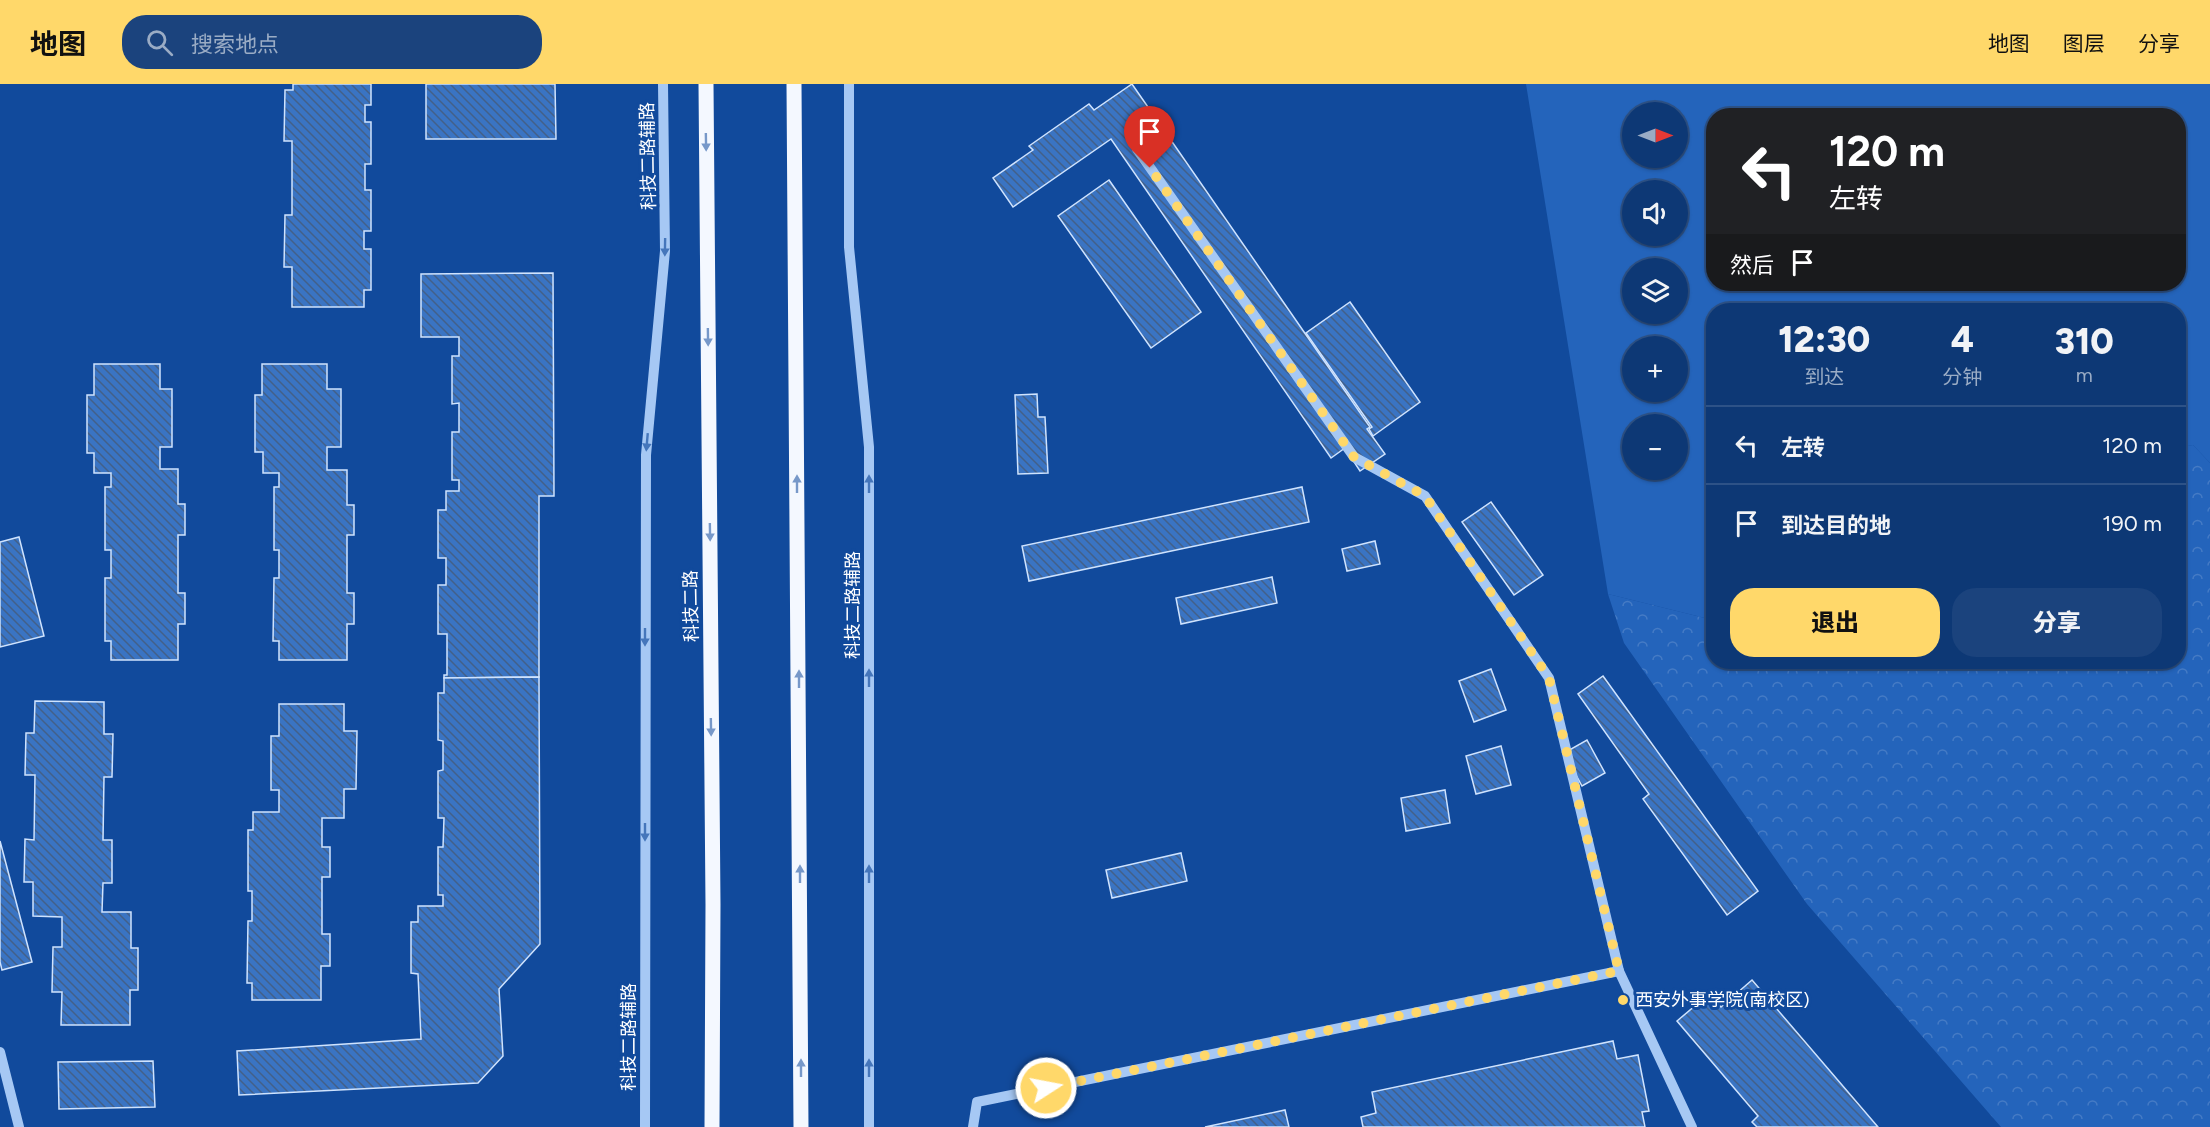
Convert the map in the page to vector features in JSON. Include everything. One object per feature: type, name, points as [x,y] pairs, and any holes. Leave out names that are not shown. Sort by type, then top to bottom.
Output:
[{"type":"main road","name":"科技二路","points":[[706,84],[713,904],[712,1127]]},
{"type":"main road","points":[[794,84],[801,1127]]},
{"type":"street","name":"科技二路辅路","points":[[645,1127],[646,455],[665,251],[663,84]]},
{"type":"street","name":"科技二路辅路","points":[[849,84],[849,247],[869,447],[869,1127]]},
{"type":"street","points":[[1137,149],[1354,457],[1425,496],[1549,678],[1619,971],[1692,1127]]},
{"type":"street","points":[[973,1127],[977,1102],[1619,971]]},
{"type":"street","points":[[0,1052],[19,1127]]},
{"type":"green space","points":[[1526,84],[2210,84],[2210,463],[2193,445],[2186,446],[2186,303],[1706,303],[1706,618],[1608,594]]},
{"type":"green space","points":[[2193,445],[2210,463],[2210,1127],[2001,1127],[1807,904],[1624,643],[1608,594],[1706,618],[1706,669],[2186,669],[2186,446]]},
{"type":"building","points":[[293,84],[371,84],[371,105],[365,105],[365,122],[371,122],[371,164],[365,164],[365,190],[371,190],[371,231],[364,231],[364,249],[371,249],[371,290],[364,290],[364,307],[292,307],[292,267],[284,267],[285,215],[292,215],[292,141],[284,141],[285,90],[293,90]]},
{"type":"building","points":[[426,84],[555,84],[556,139],[426,139]]},
{"type":"building","points":[[1132,84],[1370,427],[1367,429],[1385,454],[1360,471],[1345,448],[1331,458],[1111,139],[1013,207],[993,178],[1033,150],[1029,146],[1089,104],[1094,110]]},
{"type":"building","points":[[1109,180],[1201,312],[1151,348],[1058,216]]},
{"type":"building","points":[[553,273],[554,496],[539,496],[539,677],[444,678],[444,675],[447,675],[447,634],[438,634],[438,585],[446,585],[446,558],[438,558],[438,510],[446,510],[446,491],[459,491],[459,480],[452,480],[452,432],[459,432],[459,403],[452,404],[452,356],[459,356],[459,337],[421,337],[421,274]]},
{"type":"building","points":[[1350,302],[1420,402],[1373,436],[1369,429],[1372,427],[1306,333]]},
{"type":"building","points":[[94,364],[160,364],[160,389],[172,389],[172,447],[160,447],[160,469],[178,469],[178,504],[185,504],[185,535],[178,535],[178,593],[185,593],[185,624],[178,624],[178,660],[111,660],[111,641],[105,641],[105,578],[111,578],[111,550],[105,550],[105,487],[111,487],[111,473],[94,473],[94,453],[87,453],[87,395],[94,395]]},
{"type":"building","points":[[262,364],[327,364],[327,389],[341,389],[341,447],[327,447],[327,470],[347,470],[347,505],[354,505],[354,535],[347,535],[347,593],[354,593],[354,624],[347,624],[347,660],[279,660],[279,641],[273,641],[274,578],[279,578],[279,550],[274,550],[274,487],[279,487],[279,473],[263,473],[263,452],[255,452],[255,395],[262,395]]},
{"type":"building","points":[[1037,394],[1038,417],[1045,417],[1048,473],[1018,474],[1015,395]]},
{"type":"building","points":[[1302,487],[1309,522],[1029,581],[1022,546]]},
{"type":"building","points":[[1491,502],[1543,575],[1514,595],[1462,522]]},
{"type":"building","points":[[19,537],[44,636],[0,647],[0,542]]},
{"type":"building","points":[[1375,541],[1380,564],[1347,571],[1342,549]]},
{"type":"building","points":[[1272,577],[1277,603],[1181,624],[1176,598]]},
{"type":"building","points":[[1491,669],[1506,710],[1474,722],[1459,681]]},
{"type":"building","points":[[1603,676],[1758,891],[1727,915],[1643,799],[1649,794],[1578,694]]},
{"type":"building","points":[[539,677],[540,944],[499,989],[503,1056],[478,1083],[239,1095],[237,1051],[421,1039],[418,974],[411,973],[411,922],[418,922],[418,906],[443,906],[443,895],[438,895],[438,847],[443,847],[444,818],[438,818],[438,771],[443,770],[443,741],[438,740],[438,693],[444,693],[444,678]]},
{"type":"building","points":[[35,701],[104,702],[104,734],[113,734],[112,777],[104,777],[103,840],[112,840],[112,883],[103,883],[102,912],[131,912],[131,948],[138,948],[138,990],[130,990],[130,1025],[61,1025],[62,992],[52,992],[53,947],[62,947],[62,917],[33,916],[33,882],[24,882],[25,839],[34,840],[35,775],[25,775],[26,733],[34,733]]},
{"type":"building","points":[[279,704],[344,704],[344,731],[357,731],[356,789],[344,789],[344,818],[322,818],[322,847],[330,847],[330,877],[322,877],[322,934],[330,934],[330,966],[321,966],[321,1000],[252,1000],[252,983],[247,983],[248,921],[252,921],[252,891],[248,891],[248,830],[253,830],[253,812],[279,812],[279,790],[271,790],[271,736],[279,736]]},
{"type":"building","points":[[1587,740],[1605,773],[1582,786],[1564,753]]},
{"type":"building","points":[[1501,746],[1511,785],[1476,794],[1466,756]]},
{"type":"building","points":[[1445,790],[1450,823],[1406,831],[1401,798]]},
{"type":"building","points":[[0,841],[32,962],[2,970],[0,962]]},
{"type":"building","points":[[1181,853],[1187,881],[1112,898],[1106,870]]},
{"type":"building","points":[[1752,980],[1878,1127],[1757,1127],[1752,1122],[1758,1116],[1677,1021],[1709,994],[1721,1007]]},
{"type":"building","points":[[1613,1041],[1617,1059],[1638,1055],[1649,1111],[1642,1112],[1645,1127],[1363,1127],[1361,1117],[1376,1113],[1372,1092]]},
{"type":"building","points":[[153,1061],[155,1107],[59,1109],[58,1062]]},
{"type":"building","points":[[1285,1110],[1289,1127],[1205,1127]]},
{"type":"place","name":"西安外事学院(南校区)","points":[[1623,1000]]},
{"type":"route","points":[[1046,1088],[1619,971],[1549,678],[1425,496],[1354,457],[1150,168]]}]
